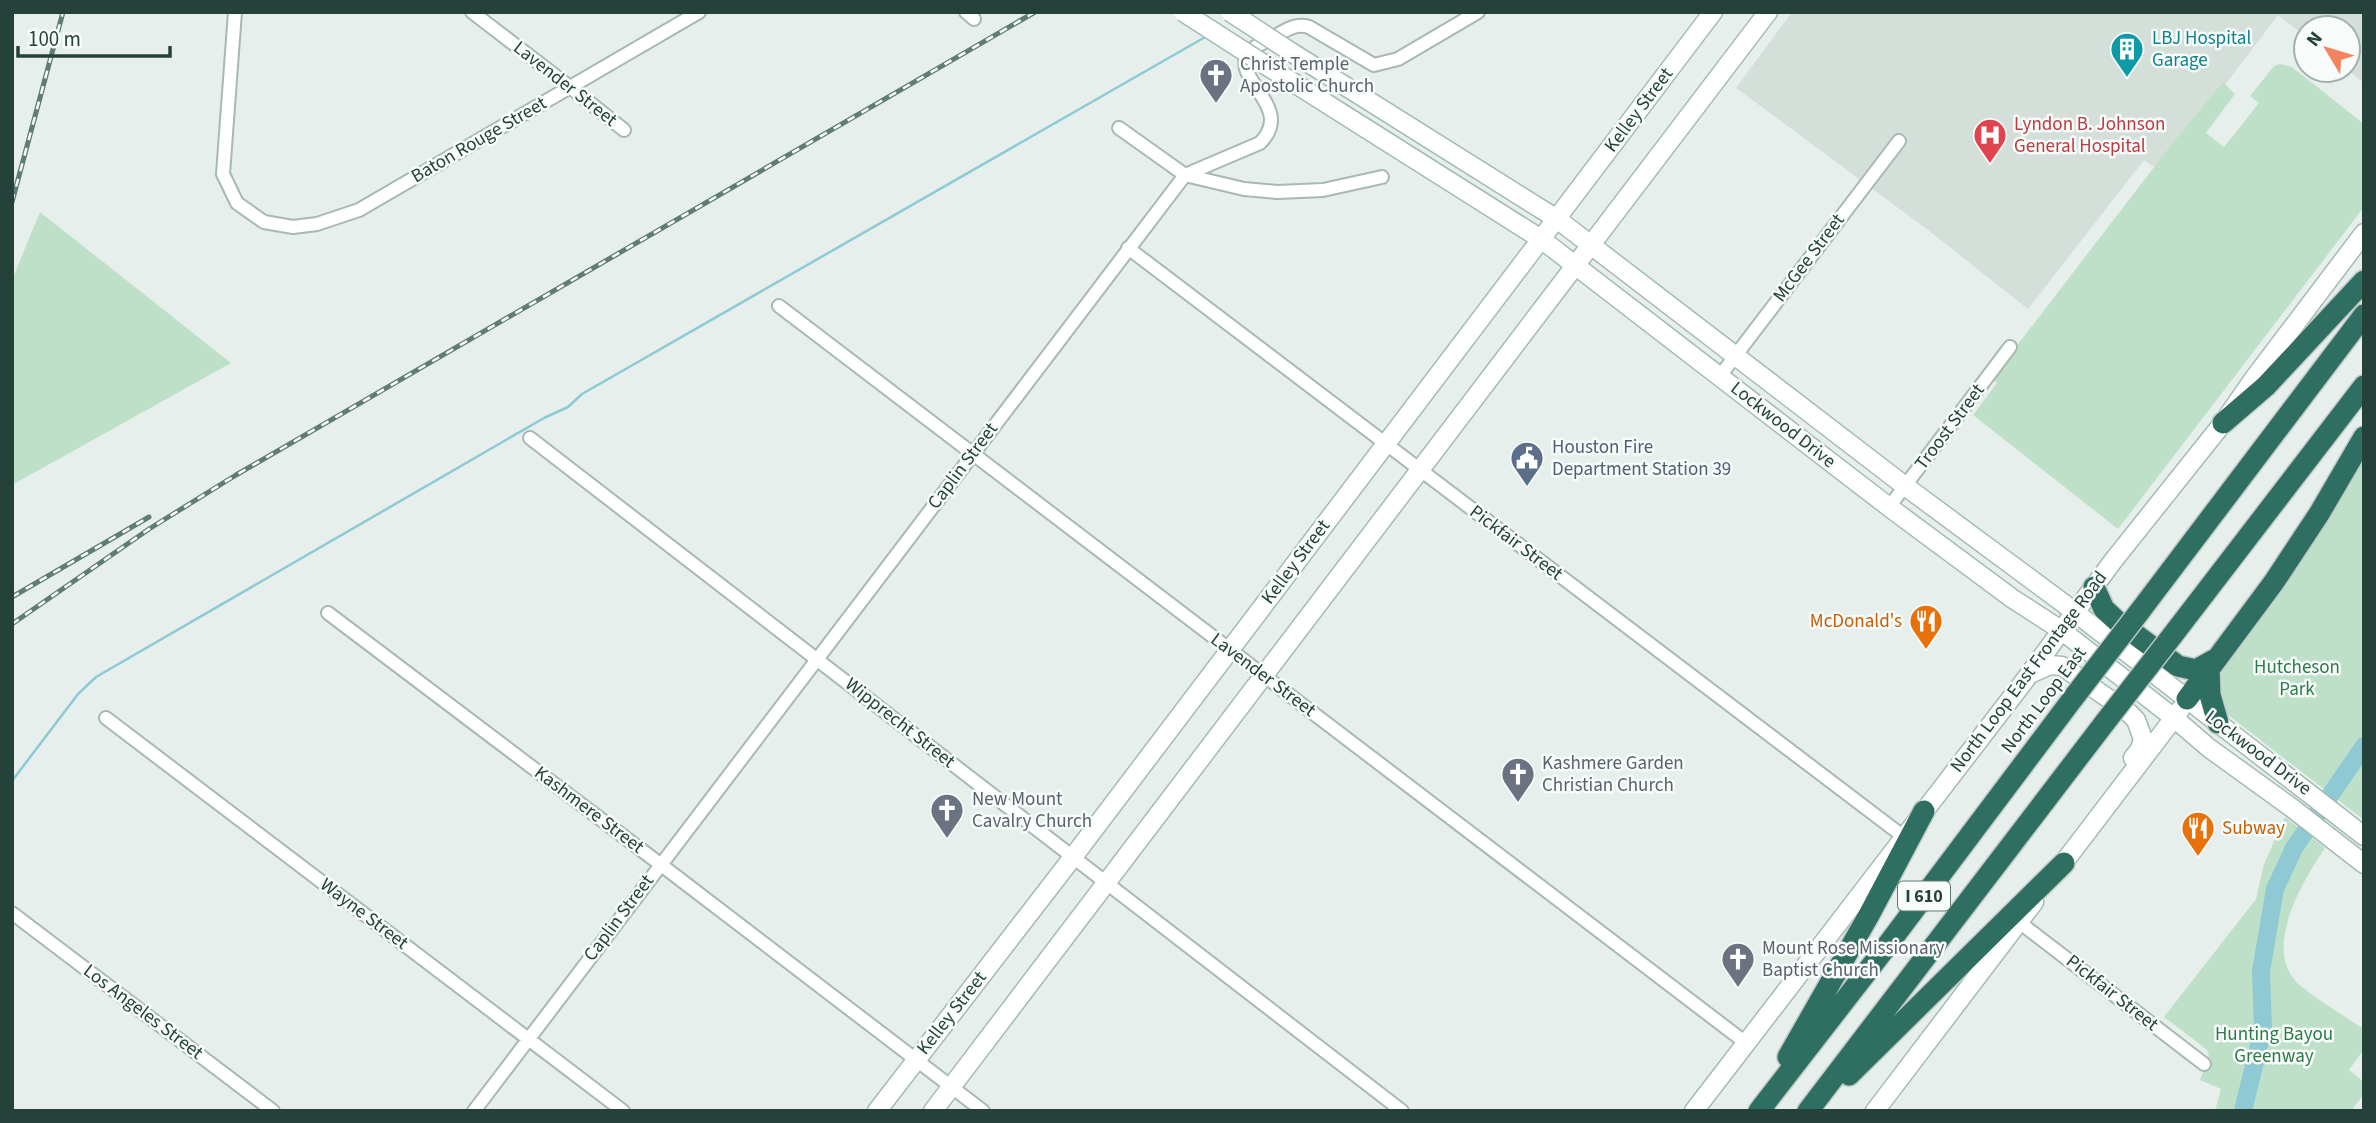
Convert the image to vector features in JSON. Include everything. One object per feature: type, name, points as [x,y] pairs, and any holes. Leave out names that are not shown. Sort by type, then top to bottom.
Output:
[{"type":"highway","points":[[2223,423],[2266,386],[2364,281]]},
{"type":"highway","name":"North Loop East","points":[[1759,1111],[2364,315]]},
{"type":"highway","name":"I 610","points":[[1810,1111],[2364,386]]},
{"type":"highway","points":[[2187,699],[2288,561],[2364,437]]},
{"type":"highway","points":[[2094,587],[2109,614],[2178,666],[2196,670],[2211,664]]},
{"type":"highway","points":[[2211,664],[2210,695],[2218,723]]},
{"type":"highway","points":[[1772,1094],[1793,1047],[1869,915],[1924,811]]},
{"type":"highway","points":[[1810,1111],[2064,863]]},
{"type":"main road","name":"Lockwood Drive","points":[[1183,12],[1541,239],[1889,507],[2061,630],[2215,753],[2364,864]]},
{"type":"main road","name":"Lockwood Drive","points":[[1230,12],[1557,219],[1905,486],[2075,612],[2364,836]]},
{"type":"main road","name":"Kelley Street","points":[[877,1111],[1073,857],[1713,12]]},
{"type":"main road","points":[[933,1111],[1768,12]]},
{"type":"main road","name":"North Loop East Frontage Road","points":[[1694,1111],[2094,587],[2223,423],[2364,233]]},
{"type":"main road","points":[[2034,669],[2040,649],[2038,615]]},
{"type":"main road","points":[[2034,669],[2050,665],[2067,668],[2129,712],[2136,720],[2142,734],[2142,744],[2118,778],[2116,795]]},
{"type":"main road","points":[[1875,1111],[2187,699]]},
{"type":"street","name":"Baton Rouge Street","points":[[235,12],[223,174],[237,202],[264,222],[293,227],[317,224],[359,210],[698,12]]},
{"type":"street","name":"Lavender Street","points":[[472,12],[624,130]]},
{"type":"street","name":"Caplin Street","points":[[474,1111],[1185,175],[1265,138],[1271,126],[1271,113],[1245,63],[1250,51],[1291,28],[1309,27],[1374,65],[1398,59],[1478,12]]},
{"type":"street","points":[[1119,128],[1185,175],[1244,189],[1277,192],[1323,190],[1382,177]]},
{"type":"street","name":"McGee Street","points":[[1720,376],[1899,141]]},
{"type":"street","name":"Pickfair Street","points":[[1128,248],[1903,837]]},
{"type":"street","name":"Lavender Street","points":[[779,306],[1746,1043]]},
{"type":"street","name":"Troost Street","points":[[1889,507],[2010,347]]},
{"type":"street","name":"Wipprecht Street","points":[[530,439],[1402,1111]]},
{"type":"street","name":"Kashmere Street","points":[[328,613],[983,1111]]},
{"type":"street","name":"Wayne Street","points":[[106,718],[622,1111]]},
{"type":"street","name":"Los Angeles Street","points":[[12,913],[274,1111]]},
{"type":"street","name":"Pickfair Street","points":[[2020,922],[2204,1064]]},
{"type":"shaded area","name":"Lyndon B. Johnson General Hospital","points":[[1792,12],[2364,12],[2364,83],[2362,14],[2292,14],[2292,26],[2278,15],[2160,171],[2144,160],[2028,309],[1928,230],[1736,88]]},
{"type":"green space","points":[[2280,64],[2292,67],[2292,84],[2313,84],[2364,124],[2364,207],[2118,529],[1973,415],[1997,383],[1992,378],[2168,149],[2223,82],[2235,94],[2206,133],[2224,147],[2259,103],[2250,96],[2274,66]]},
{"type":"green space","points":[[40,212],[231,363],[12,485],[12,280]]},
{"type":"green space","name":"Hutcheson Park","points":[[2364,459],[2364,820],[2228,715],[2215,700],[2215,680],[2294,570]]},
{"type":"green space","name":"Hunting Bayou Greenway","points":[[2285,817],[2325,848],[2307,876],[2291,911],[2284,947],[2286,963],[2298,983],[2364,1029],[2364,1049],[2349,1070],[2364,1082],[2364,1094],[2351,1111],[2215,1111],[2221,1089],[2200,1080],[2209,1061],[2206,1049],[2164,1017],[2256,899],[2264,864]]},
{"type":"waterway","points":[[12,781],[78,694],[96,677],[544,418],[568,407],[582,394],[1207,36]]},
{"type":"waterway","points":[[2243,1111],[2263,1029],[2261,971],[2275,889],[2294,848],[2364,746]]},
{"type":"railway","points":[[12,202],[63,12]]},
{"type":"railway","points":[[12,624],[149,529],[236,475],[1035,12]]},
{"type":"railway","points":[[12,597],[149,517]]},
{"type":"place","name":"LBJ Hospital Garage","points":[[2127,79]]},
{"type":"place","name":"Christ Temple Apostolic Church","points":[[1216,105]]},
{"type":"place","name":"Lyndon B. Johnson General Hospital","points":[[1990,165]]},
{"type":"place","name":"Houston Fire Department Station 39","points":[[1527,488]]},
{"type":"place","name":"McDonald's","points":[[1926,651]]},
{"type":"place","name":"Kashmere Garden Christian Church","points":[[1518,804]]},
{"type":"place","name":"New Mount Cavalry Church","points":[[947,840]]},
{"type":"place","name":"Subway","points":[[2198,858]]},
{"type":"place","name":"Mount Rose Missionary Baptist Church","points":[[1738,989]]}]
